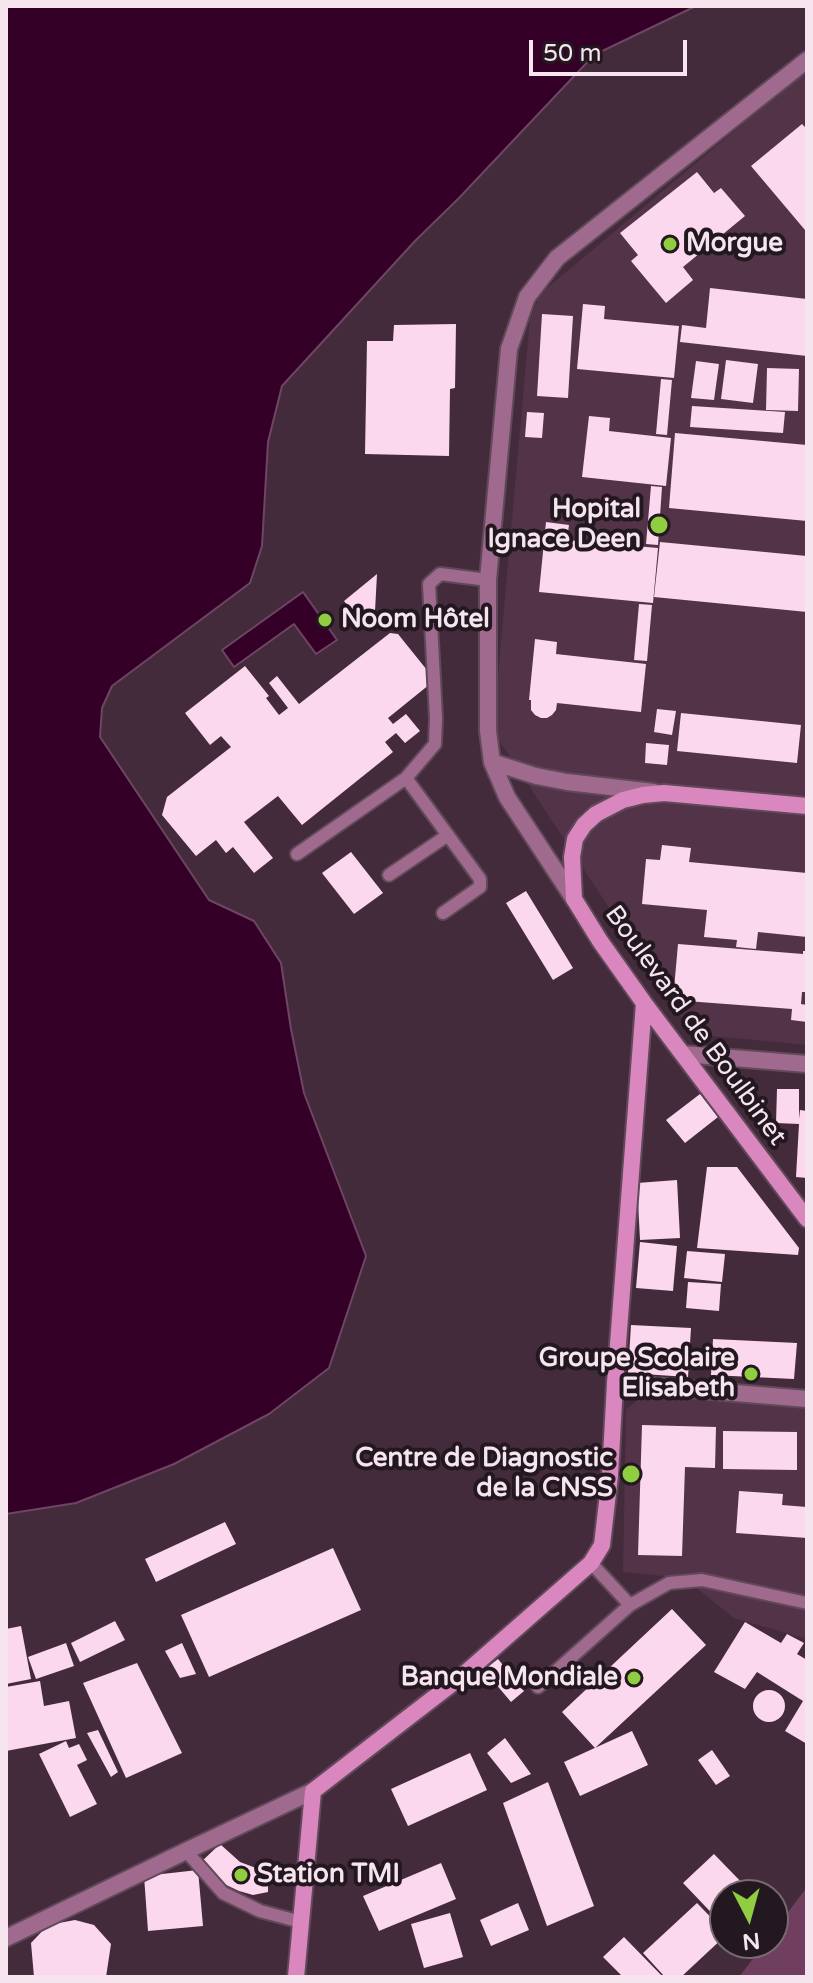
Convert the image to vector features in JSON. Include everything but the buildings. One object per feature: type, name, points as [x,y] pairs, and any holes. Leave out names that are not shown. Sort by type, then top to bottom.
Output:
[{"type":"main road","points":[[574,899],[572,857],[575,839],[584,825],[609,806],[623,800],[664,793],[807,806]]},
{"type":"main road","name":"Boulevard de Boulbinet","points":[[574,899],[644,1003],[807,1219]]},
{"type":"main road","points":[[296,1977],[313,1791],[462,1676],[591,1563],[602,1545],[610,1476],[644,1003]]},
{"type":"street","points":[[574,899],[507,797],[492,762],[488,731],[488,580],[509,349],[527,297],[557,258],[807,60]]},
{"type":"street","points":[[492,762],[567,782],[664,793]]},
{"type":"street","points":[[683,1054],[807,1064]]},
{"type":"street","points":[[615,1383],[807,1399]]},
{"type":"street","points":[[6,1938],[313,1791]]},
{"type":"lane","points":[[297,854],[406,778],[435,744],[429,584],[440,574],[488,580]]},
{"type":"lane","points":[[406,778],[480,879],[480,887],[443,913]]},
{"type":"lane","points":[[389,875],[448,835]]},
{"type":"lane","points":[[591,1563],[630,1605]]},
{"type":"lane","points":[[538,1687],[630,1605],[669,1583],[702,1580],[807,1603]]},
{"type":"lane","points":[[186,1851],[223,1893],[260,1911],[301,1922]]},
{"type":"shaded area","points":[[6,6],[696,6],[594,55],[415,241],[282,386],[268,442],[262,546],[250,583],[112,686],[102,708],[100,737],[209,900],[254,921],[281,963],[304,1093],[366,1256],[329,1368],[269,1414],[174,1464],[76,1503],[6,1514]]},
{"type":"shaded area","name":"Hopital Ignace Deen","points":[[807,70],[807,1045],[692,1034],[493,731],[530,319],[540,294]]},
{"type":"shaded area","points":[[303,592],[337,640],[316,654],[294,624],[234,667],[222,650]]},
{"type":"shaded area","points":[[669,1392],[807,1404],[807,1639],[734,1618],[684,1578],[623,1572],[626,1410],[642,1396]]},
{"type":"shaded area","points":[[807,1887],[807,1977],[739,1977],[753,1959],[789,1959],[789,1911]]},
{"type":"place","name":"Morgue","points":[[670,244]]},
{"type":"place","name":"Hopital Ignace Deen","points":[[659,525]]},
{"type":"place","name":"Noom Hôtel","points":[[325,620]]},
{"type":"place","name":"Groupe Scolaire Elisabeth","points":[[751,1374]]},
{"type":"place","name":"Centre de Diagnostic de la CNSS","points":[[631,1474]]},
{"type":"place","name":"Banque Mondiale","points":[[634,1678]]},
{"type":"place","name":"Station TMI","points":[[241,1875]]}]
